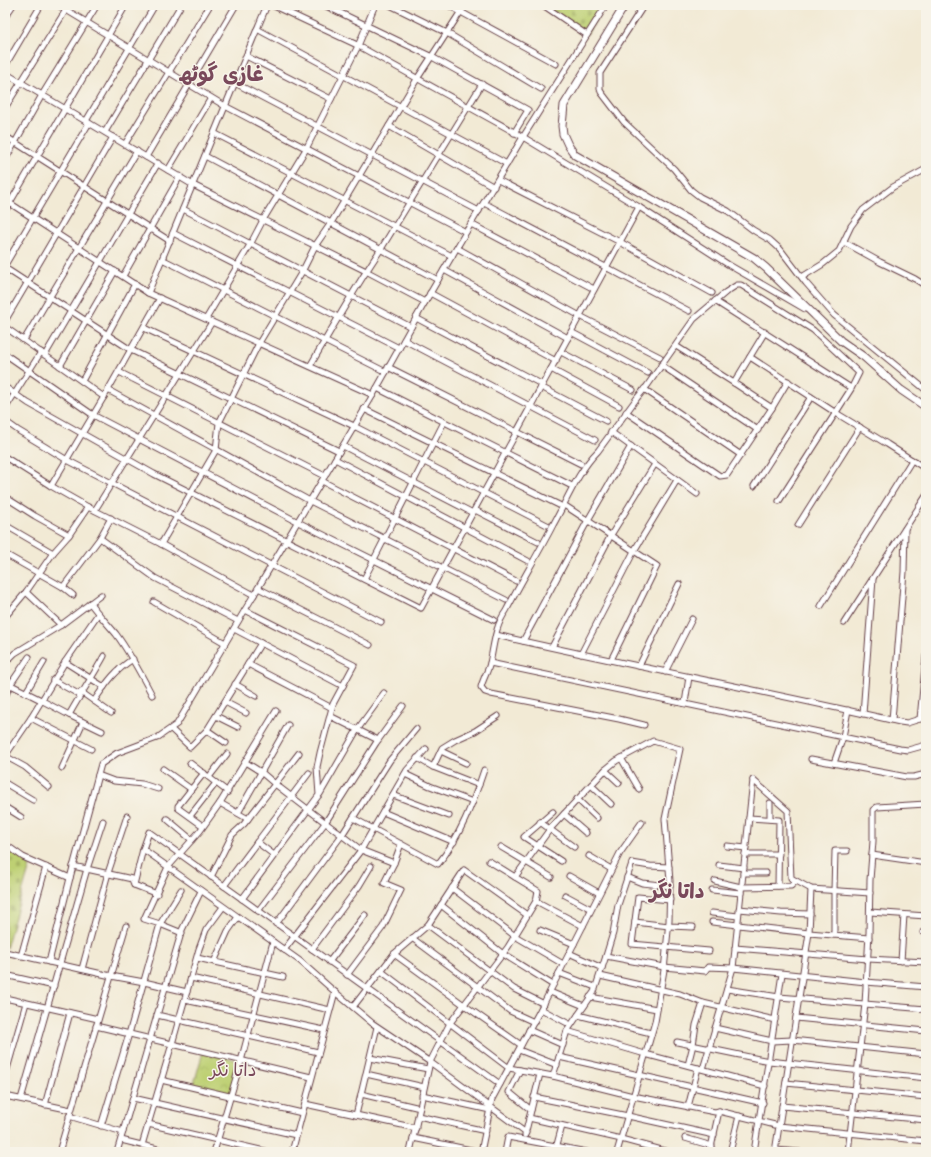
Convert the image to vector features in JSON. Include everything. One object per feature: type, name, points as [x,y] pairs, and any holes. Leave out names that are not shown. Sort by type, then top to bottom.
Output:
[{"type":"main road","points":[[5,1150],[14,1152]]},
{"type":"street","points":[[5,18],[12,5]]},
{"type":"street","points":[[5,66],[41,5]]},
{"type":"street","points":[[58,5],[67,7],[87,22],[225,106],[466,232]]},
{"type":"street","points":[[5,160],[42,95],[98,5]]},
{"type":"street","points":[[5,212],[7,201],[37,156],[126,5]]},
{"type":"street","points":[[5,265],[155,5]]},
{"type":"street","points":[[105,132],[181,5]]},
{"type":"street","points":[[126,144],[210,5]]},
{"type":"street","points":[[146,156],[236,5]]},
{"type":"street","points":[[148,293],[267,5]]},
{"type":"street","points":[[272,5],[358,46],[523,138],[639,207],[729,265],[811,312]]},
{"type":"street","points":[[324,5],[432,57],[528,110],[514,133]]},
{"type":"street","points":[[206,319],[318,127],[358,46],[375,5]]},
{"type":"street","points":[[390,5],[447,33],[541,89]]},
{"type":"street","points":[[448,5],[556,64]]},
{"type":"street","points":[[161,544],[216,450],[219,423],[259,343],[303,270],[315,246],[331,223],[417,79],[465,5]]},
{"type":"street","points":[[543,5],[587,34]]},
{"type":"street","points":[[49,962],[101,764],[117,753],[157,738],[177,724],[373,395],[466,232],[606,5]]},
{"type":"street","points":[[626,5],[564,105],[562,126],[563,134],[575,155],[754,258],[841,341],[864,357],[901,390],[926,407]]},
{"type":"street","points":[[644,5],[600,73],[600,89],[602,92],[624,122],[674,169],[691,190],[700,197],[728,210],[753,230],[770,240],[780,249],[834,315],[926,390]]},
{"type":"street","points":[[5,108],[67,7]]},
{"type":"street","points":[[257,29],[507,164]]},
{"type":"street","points":[[246,56],[331,99]]},
{"type":"street","points":[[5,72],[193,185],[425,302]]},
{"type":"street","points":[[235,83],[479,211]]},
{"type":"street","points":[[310,366],[366,271],[482,84]]},
{"type":"street","points":[[168,170],[211,98]]},
{"type":"street","points":[[389,126],[494,187]]},
{"type":"street","points":[[214,132],[452,256]]},
{"type":"street","points":[[5,136],[170,241]]},
{"type":"street","points":[[5,320],[113,137]]},
{"type":"street","points":[[24,340],[137,151]]},
{"type":"street","points":[[205,156],[438,280]]},
{"type":"street","points":[[5,409],[29,371],[43,354],[71,311],[158,163]]},
{"type":"street","points":[[802,277],[823,264],[839,251],[851,226],[863,210],[893,187],[926,170]]},
{"type":"street","points":[[123,276],[180,176]]},
{"type":"street","points":[[498,180],[620,242],[712,293]]},
{"type":"street","points":[[7,201],[148,293],[373,395]]},
{"type":"street","points":[[484,203],[689,311]]},
{"type":"street","points":[[5,387],[28,403],[126,458],[192,493],[421,608],[639,207]]},
{"type":"street","points":[[183,209],[411,327]]},
{"type":"street","points":[[472,224],[594,290]]},
{"type":"street","points":[[173,233],[399,348]]},
{"type":"street","points":[[844,242],[926,286]]},
{"type":"street","points":[[458,248],[580,316],[660,357]]},
{"type":"street","points":[[162,259],[325,341],[387,369],[581,464]]},
{"type":"street","points":[[5,268],[131,350],[340,451]]},
{"type":"street","points":[[444,270],[568,338]]},
{"type":"street","points":[[60,366],[115,271]]},
{"type":"street","points":[[82,381],[135,284]]},
{"type":"street","points":[[644,725],[485,692],[481,687],[490,663],[501,618],[506,612],[562,505],[584,468],[662,365],[694,319],[737,285],[741,285],[813,330],[859,373],[836,413],[779,501]]},
{"type":"street","points":[[430,293],[556,361]]},
{"type":"street","points":[[52,486],[160,298]]},
{"type":"street","points":[[715,301],[851,388]]},
{"type":"street","points":[[416,318],[606,421]]},
{"type":"street","points":[[95,510],[111,482],[212,322]]},
{"type":"street","points":[[5,327],[104,397]]},
{"type":"street","points":[[144,328],[354,426],[548,525]]},
{"type":"street","points":[[571,332],[648,373]]},
{"type":"street","points":[[734,383],[765,332]]},
{"type":"street","points":[[404,340],[595,440]]},
{"type":"street","points":[[676,346],[772,408]]},
{"type":"street","points":[[561,352],[633,390]]},
{"type":"street","points":[[5,354],[93,416],[298,522],[494,620]]},
{"type":"street","points":[[750,356],[811,397],[926,469]]},
{"type":"street","points":[[662,365],[758,430]]},
{"type":"street","points":[[551,369],[619,406]]},
{"type":"street","points":[[118,372],[219,423],[395,518],[516,581]]},
{"type":"street","points":[[626,412],[720,476],[727,475],[758,430],[788,381]]},
{"type":"street","points":[[377,388],[570,485]]},
{"type":"street","points":[[644,389],[741,455]]},
{"type":"street","points":[[108,390],[310,501],[506,600]]},
{"type":"street","points":[[754,486],[811,397]]},
{"type":"street","points":[[364,409],[562,505],[588,520],[657,566],[611,660]]},
{"type":"street","points":[[5,421],[67,460],[381,622]]},
{"type":"street","points":[[364,580],[444,422]]},
{"type":"street","points":[[798,525],[860,427]]},
{"type":"street","points":[[611,432],[697,494]]},
{"type":"street","points":[[342,446],[474,512],[538,542]]},
{"type":"street","points":[[523,641],[588,520],[631,446]]},
{"type":"street","points":[[5,457],[88,507],[161,544],[254,595]]},
{"type":"street","points":[[335,459],[528,561]]},
{"type":"street","points":[[821,606],[912,460]]},
{"type":"street","points":[[552,647],[610,535],[655,464]]},
{"type":"street","points":[[581,654],[634,551],[677,480]]},
{"type":"street","points":[[844,623],[926,496]]},
{"type":"street","points":[[5,497],[69,535]]},
{"type":"street","points":[[5,617],[26,592],[88,507]]},
{"type":"street","points":[[63,587],[100,538],[110,518]]},
{"type":"street","points":[[5,525],[53,553]]},
{"type":"street","points":[[892,720],[904,572],[905,529]]},
{"type":"street","points":[[100,538],[155,578],[238,621]]},
{"type":"street","points":[[5,554],[63,587],[73,595]]},
{"type":"street","points":[[863,714],[873,578]]},
{"type":"street","points":[[639,666],[680,584]]},
{"type":"street","points":[[258,588],[370,645]]},
{"type":"street","points":[[26,592],[61,625]]},
{"type":"street","points":[[5,663],[15,653],[61,625],[101,595]]},
{"type":"street","points":[[154,602],[225,643]]},
{"type":"street","points":[[90,603],[133,659],[152,695]]},
{"type":"street","points":[[245,610],[354,665],[332,708],[317,767],[319,795]]},
{"type":"street","points":[[49,787],[25,767],[5,756],[32,718],[53,680],[98,614]]},
{"type":"street","points":[[665,672],[692,619]]},
{"type":"street","points":[[234,629],[343,686]]},
{"type":"street","points":[[496,635],[907,723],[926,717]]},
{"type":"street","points":[[171,729],[190,747],[207,730],[261,643]]},
{"type":"street","points":[[68,715],[104,656]]},
{"type":"street","points":[[920,719],[926,656]]},
{"type":"street","points":[[5,697],[8,684],[29,657]]},
{"type":"street","points":[[94,701],[110,678],[124,664],[133,659]]},
{"type":"street","points":[[26,692],[44,662]]},
{"type":"street","points":[[65,662],[104,687]]},
{"type":"street","points":[[490,663],[908,750],[926,745]]},
{"type":"street","points":[[248,664],[332,708]]},
{"type":"street","points":[[685,703],[689,677]]},
{"type":"street","points":[[53,680],[81,693],[112,713]]},
{"type":"street","points":[[8,684],[102,731]]},
{"type":"street","points":[[235,684],[256,696]]},
{"type":"street","points":[[242,898],[319,795],[357,730],[384,694]]},
{"type":"street","points":[[224,702],[246,713]]},
{"type":"street","points":[[258,911],[325,823],[378,740],[403,706]]},
{"type":"street","points":[[834,763],[843,737],[848,710]]},
{"type":"street","points":[[182,933],[160,924],[144,920],[168,868],[192,840],[228,792],[276,711]]},
{"type":"street","points":[[216,716],[238,727]]},
{"type":"street","points":[[330,716],[378,740]]},
{"type":"street","points":[[433,768],[442,748],[475,731],[498,716]]},
{"type":"street","points":[[32,718],[91,749]]},
{"type":"street","points":[[62,768],[83,722]]},
{"type":"street","points":[[238,814],[288,725]]},
{"type":"street","points":[[276,924],[342,836],[390,760],[416,729]]},
{"type":"street","points":[[207,730],[226,743]]},
{"type":"street","points":[[515,877],[550,829],[605,770],[621,758],[653,741],[680,749],[665,819],[670,900],[669,926],[664,967],[657,1010],[617,1152]]},
{"type":"street","points":[[284,950],[361,850],[405,774],[426,749]]},
{"type":"street","points":[[441,751],[466,763]]},
{"type":"street","points":[[211,877],[232,835],[244,824],[299,753]]},
{"type":"street","points":[[208,777],[227,754]]},
{"type":"street","points":[[417,758],[433,768],[479,785]]},
{"type":"street","points":[[621,758],[639,789]]},
{"type":"street","points":[[811,759],[907,777],[926,774]]},
{"type":"street","points":[[245,762],[261,772],[291,797],[361,850],[394,863]]},
{"type":"street","points":[[190,763],[228,792]]},
{"type":"street","points":[[163,769],[191,789]]},
{"type":"street","points":[[353,818],[438,864],[454,842],[473,802],[484,770]]},
{"type":"street","points":[[605,770],[619,783]]},
{"type":"street","points":[[203,826],[178,808],[178,806],[204,773]]},
{"type":"street","points":[[224,886],[309,773]]},
{"type":"street","points":[[405,774],[430,786],[473,802]]},
{"type":"street","points":[[98,775],[114,781],[142,784],[158,789]]},
{"type":"street","points":[[688,1107],[693,1088],[716,1028],[733,968],[753,780],[788,811],[791,878],[811,889],[870,893]]},
{"type":"street","points":[[190,816],[216,783]]},
{"type":"street","points":[[5,784],[33,800]]},
{"type":"street","points":[[591,785],[611,804]]},
{"type":"street","points":[[393,795],[449,816]]},
{"type":"street","points":[[577,800],[597,818]]},
{"type":"street","points":[[220,803],[248,819]]},
{"type":"street","points":[[770,804],[770,819]]},
{"type":"street","points":[[848,1152],[865,1004],[869,938],[873,810],[876,807],[926,804]]},
{"type":"street","points":[[5,807],[21,817]]},
{"type":"street","points":[[383,812],[454,842]]},
{"type":"street","points":[[553,812],[524,837],[561,861]]},
{"type":"street","points":[[564,814],[586,833]]},
{"type":"street","points":[[82,969],[108,873],[127,816]]},
{"type":"street","points":[[749,818],[779,820],[778,886]]},
{"type":"street","points":[[167,819],[192,840]]},
{"type":"street","points":[[21,1099],[103,821]]},
{"type":"street","points":[[540,822],[574,848]]},
{"type":"street","points":[[413,1138],[481,1152],[492,1099],[544,1004],[620,853],[642,822]]},
{"type":"street","points":[[134,885],[149,832],[500,1084]]},
{"type":"street","points":[[257,842],[274,855]]},
{"type":"street","points":[[5,844],[23,857],[70,878]]},
{"type":"street","points":[[347,975],[383,927],[401,890],[384,883],[394,863],[400,844]]},
{"type":"street","points":[[501,846],[551,877]]},
{"type":"street","points":[[727,846],[746,848]]},
{"type":"street","points":[[143,849],[300,961],[377,1027],[430,1062],[490,1109],[526,1133]]},
{"type":"street","points":[[834,934],[835,851],[847,851]]},
{"type":"street","points":[[745,854],[778,854]]},
{"type":"street","points":[[872,855],[926,863]]},
{"type":"street","points":[[589,856],[612,869]]},
{"type":"street","points":[[410,1152],[428,1069],[440,1042],[450,1023],[503,954],[536,901],[538,891],[489,861]]},
{"type":"street","points":[[553,1076],[567,1031],[590,996],[600,976],[613,933],[618,905],[632,863],[669,867]]},
{"type":"street","points":[[719,865],[766,873]]},
{"type":"street","points":[[73,866],[132,879],[134,885]]},
{"type":"street","points":[[312,949],[359,886],[371,866]]},
{"type":"street","points":[[21,956],[46,867]]},
{"type":"street","points":[[353,1007],[394,954],[428,925],[464,870],[527,915]]},
{"type":"street","points":[[569,876],[600,893]]},
{"type":"street","points":[[628,877],[642,883],[670,886]]},
{"type":"street","points":[[715,880],[741,888],[791,886],[796,881]]},
{"type":"street","points":[[134,885],[157,894]]},
{"type":"street","points":[[452,888],[515,936],[563,964]]},
{"type":"street","points":[[799,1152],[775,1151],[809,933],[811,889]]},
{"type":"street","points":[[101,1126],[160,924],[181,890]]},
{"type":"street","points":[[712,890],[741,894]]},
{"type":"street","points":[[117,1152],[182,933],[201,891]]},
{"type":"street","points":[[565,895],[591,909]]},
{"type":"street","points":[[670,900],[638,897],[632,944],[709,951]]},
{"type":"street","points":[[536,901],[583,926]]},
{"type":"street","points":[[441,905],[503,954],[553,985]]},
{"type":"street","points":[[142,1145],[196,958],[206,930],[223,907]]},
{"type":"street","points":[[739,909],[810,914]]},
{"type":"street","points":[[712,912],[738,916]]},
{"type":"street","points":[[870,912],[926,916]]},
{"type":"street","points":[[329,962],[364,915]]},
{"type":"street","points":[[901,961],[904,915]]},
{"type":"street","points":[[214,962],[228,932],[238,917]]},
{"type":"street","points":[[635,922],[693,928]]},
{"type":"street","points":[[712,922],[869,938]]},
{"type":"street","points":[[428,925],[514,989],[544,1004]]},
{"type":"street","points":[[59,1152],[126,926]]},
{"type":"street","points":[[540,930],[574,944]]},
{"type":"street","points":[[412,938],[510,1011],[534,1022]]},
{"type":"street","points":[[214,1152],[231,1097],[273,942]]},
{"type":"street","points":[[735,948],[868,960],[926,962]]},
{"type":"street","points":[[5,952],[187,992]]},
{"type":"street","points":[[569,953],[602,968]]},
{"type":"street","points":[[394,954],[521,1045]]},
{"type":"street","points":[[606,956],[664,967],[705,971],[708,967],[733,968],[802,976],[926,987]]},
{"type":"street","points":[[196,958],[283,977]]},
{"type":"street","points":[[381,971],[509,1068],[553,1076],[633,1096],[715,1112],[719,1111],[779,1126],[926,1141]]},
{"type":"street","points":[[559,973],[595,987]]},
{"type":"street","points":[[754,1152],[763,1103],[782,974]]},
{"type":"street","points":[[5,975],[54,986]]},
{"type":"street","points":[[600,976],[680,994],[703,1003],[775,1020]]},
{"type":"street","points":[[191,978],[330,1010]]},
{"type":"street","points":[[727,989],[779,997],[926,1009]]},
{"type":"street","points":[[292,1152],[335,992]]},
{"type":"street","points":[[550,992],[584,1006]]},
{"type":"street","points":[[590,996],[657,1010]]},
{"type":"street","points":[[5,998],[98,1019]]},
{"type":"street","points":[[185,1000],[324,1030]]},
{"type":"street","points":[[5,1076],[26,1003]]},
{"type":"street","points":[[688,1065],[696,1025],[703,1003]]},
{"type":"street","points":[[540,1010],[571,1025]]},
{"type":"street","points":[[46,1105],[70,1013]]},
{"type":"street","points":[[157,1015],[318,1052]]},
{"type":"street","points":[[578,1015],[651,1033]]},
{"type":"street","points":[[796,1018],[926,1031]]},
{"type":"street","points":[[96,1026],[312,1077]]},
{"type":"street","points":[[356,1115],[377,1027]]},
{"type":"street","points":[[716,1028],[772,1041],[792,1040],[926,1054]]},
{"type":"street","points":[[529,1030],[563,1045]]},
{"type":"street","points":[[567,1031],[645,1054],[765,1086]]},
{"type":"street","points":[[677,1042],[769,1061],[926,1078]]},
{"type":"street","points":[[518,1050],[557,1065]]},
{"type":"street","points":[[559,1057],[763,1103]]},
{"type":"street","points":[[370,1058],[428,1069]]},
{"type":"street","points":[[520,1070],[509,1092],[531,1110]]},
{"type":"street","points":[[366,1074],[424,1087]]},
{"type":"street","points":[[524,1140],[540,1074]]},
{"type":"street","points":[[162,1080],[302,1114]]},
{"type":"street","points":[[786,1083],[926,1097]]},
{"type":"street","points":[[361,1094],[420,1108]]},
{"type":"street","points":[[5,1096],[71,1110]]},
{"type":"street","points":[[422,1096],[490,1109]]},
{"type":"street","points":[[534,1097],[714,1135]]},
{"type":"street","points":[[133,1098],[296,1135]]},
{"type":"street","points":[[304,1104],[416,1128]]},
{"type":"street","points":[[782,1106],[926,1120]]},
{"type":"street","points":[[710,1152],[719,1111]]},
{"type":"street","points":[[69,1116],[123,1132]]},
{"type":"street","points":[[418,1116],[486,1131]]},
{"type":"street","points":[[730,1152],[739,1116]]},
{"type":"street","points":[[529,1118],[621,1139],[667,1152]]},
{"type":"street","points":[[148,1124],[269,1152]]},
{"type":"street","points":[[555,1152],[562,1126]]},
{"type":"street","points":[[505,1152],[508,1137],[587,1152]]},
{"type":"street","points":[[685,1138],[712,1146]]},
{"type":"street","points":[[120,1140],[170,1152]]},
{"type":"green space","points":[[543,5],[606,5],[587,34]]},
{"type":"green space","points":[[5,848],[24,860],[30,866],[6,948],[5,948]]},
{"type":"green space","points":[[203,1052],[241,1061],[231,1096],[193,1087]]},
{"type":"district","name":"غازی گوٹھ","points":[[221,74]]},
{"type":"district","name":"داتا نگر","points":[[677,891]]},
{"type":"district","name":"داتا نگر","points":[[233,1070]]}]
